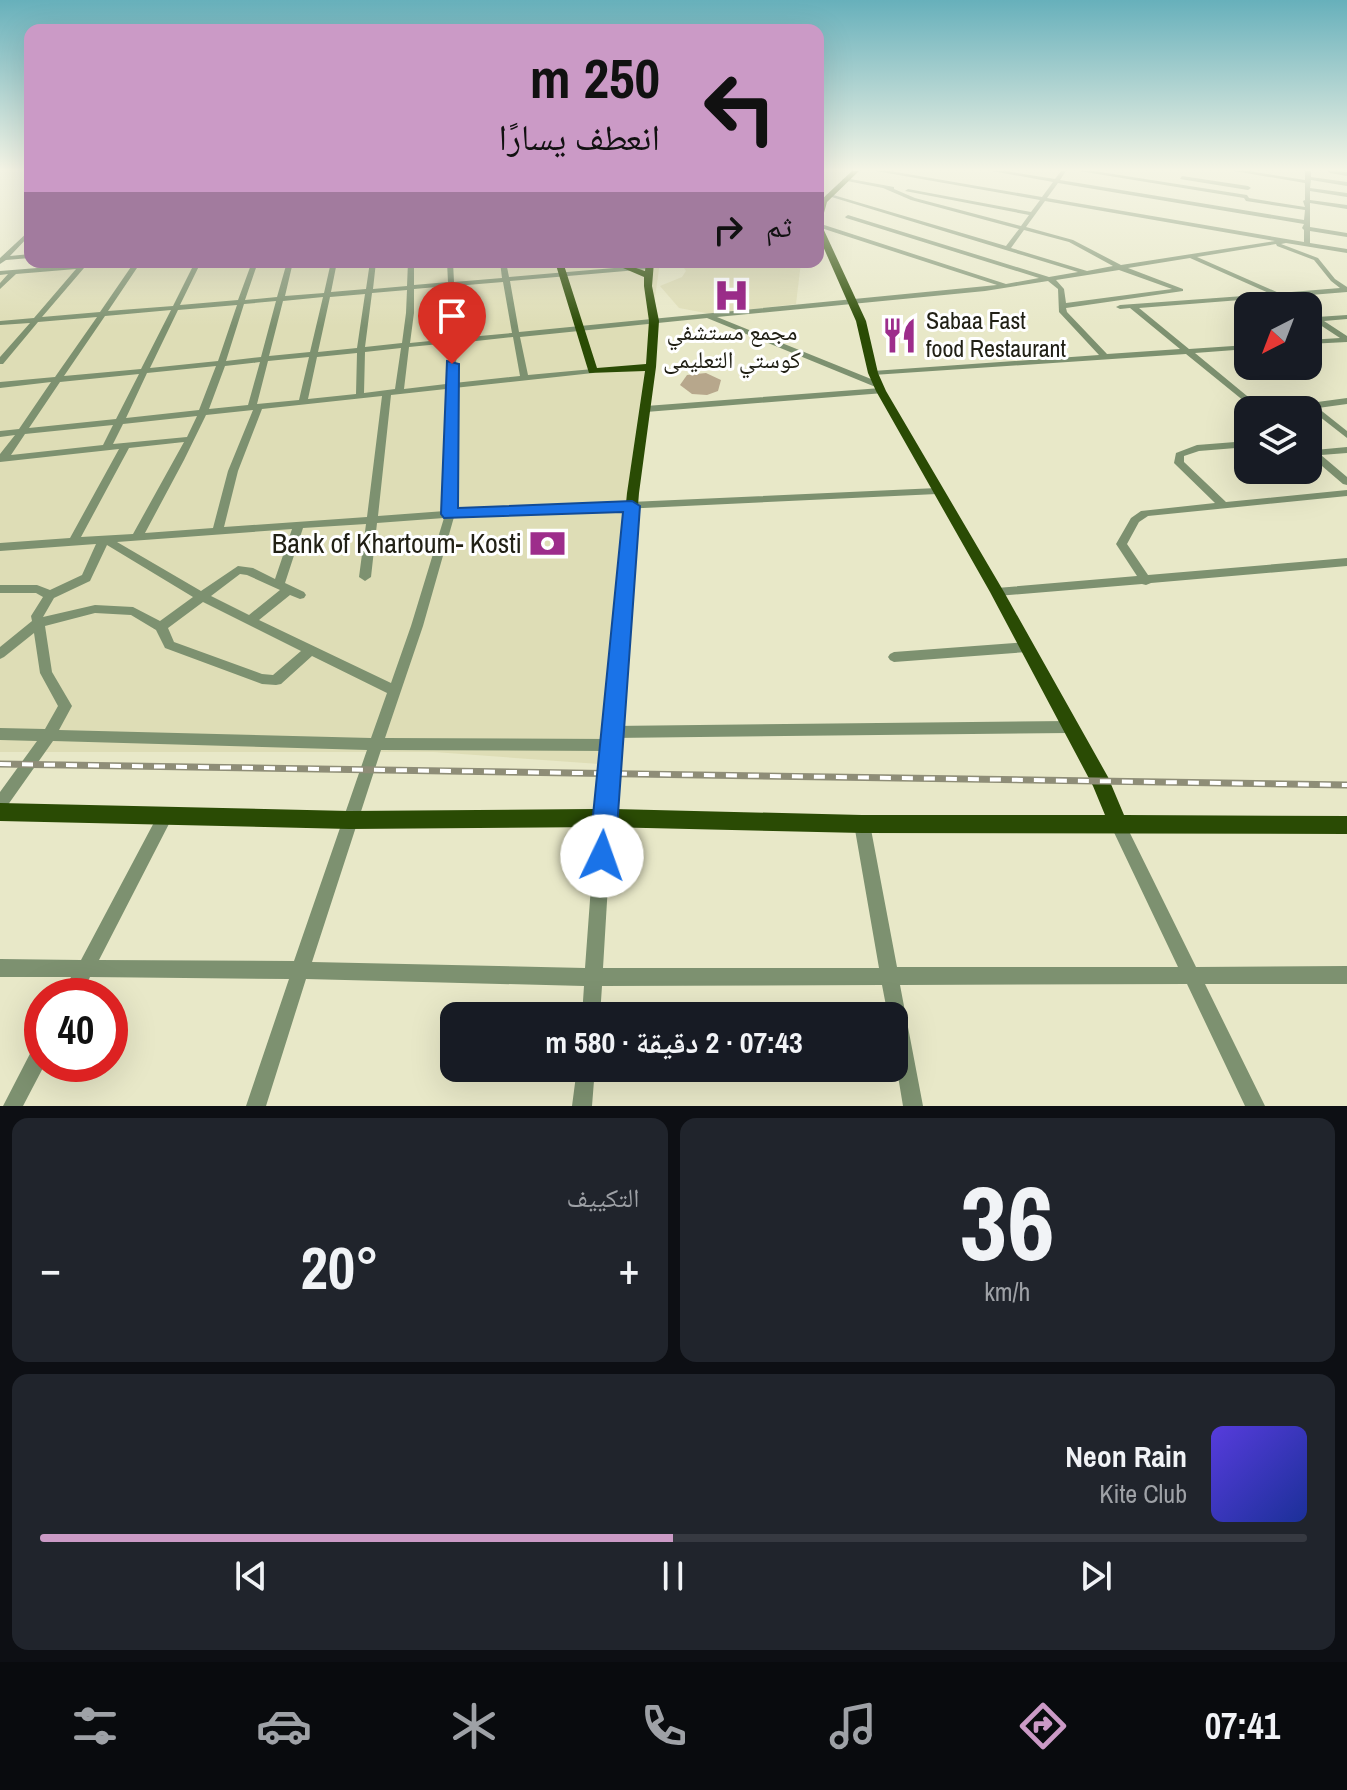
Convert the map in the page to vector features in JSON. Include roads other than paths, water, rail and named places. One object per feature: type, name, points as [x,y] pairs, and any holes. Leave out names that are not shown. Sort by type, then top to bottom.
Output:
[{"type":"main road","points":[[824,232],[866,334],[877,383],[997,592],[1101,783],[1118,824]]},
{"type":"main road","points":[[561,268],[593,371],[651,367]]},
{"type":"main road","points":[[625,269],[633,268]]},
{"type":"main road","points":[[604,818],[632,506],[651,367],[654,321],[648,268]]},
{"type":"main road","points":[[0,812],[349,820],[604,818],[862,824],[1347,825]]},
{"type":"street","points":[[867,223],[1052,280],[1061,289],[1062,309],[1106,358]]},
{"type":"street","points":[[921,223],[1090,273]]},
{"type":"street","points":[[991,223],[1071,241],[1121,268],[1181,290],[1062,309]]},
{"type":"street","points":[[1007,249],[1027,223]]},
{"type":"street","points":[[1177,223],[1347,251]]},
{"type":"street","points":[[1295,223],[1347,235]]},
{"type":"street","points":[[1306,225],[1307,244]]},
{"type":"street","points":[[824,226],[1008,287]]},
{"type":"street","points":[[932,242],[961,227]]},
{"type":"street","points":[[2,260],[24,238]]},
{"type":"street","points":[[0,385],[407,343],[1008,287],[1285,241]]},
{"type":"street","points":[[1273,243],[1316,259],[1333,280],[1347,290]]},
{"type":"street","points":[[1330,248],[1347,258]]},
{"type":"street","points":[[1004,265],[1021,253]]},
{"type":"street","points":[[951,267],[973,255]]},
{"type":"street","points":[[1190,257],[1273,292]]},
{"type":"street","points":[[2,260],[24,259]]},
{"type":"street","points":[[0,287],[24,266]]},
{"type":"street","points":[[0,273],[51,268]]},
{"type":"street","points":[[0,362],[81,268]]},
{"type":"street","points":[[0,458],[22,432],[133,268]]},
{"type":"street","points":[[107,447],[142,370],[195,268]]},
{"type":"street","points":[[137,537],[202,413],[223,362],[239,302],[253,268]]},
{"type":"street","points":[[217,532],[255,406],[288,268]]},
{"type":"street","points":[[303,401],[333,268]]},
{"type":"street","points":[[360,395],[361,349],[372,268]]},
{"type":"street","points":[[399,391],[407,343],[411,268]]},
{"type":"street","points":[[256,1106],[303,970],[349,820],[417,626],[450,514],[450,385],[454,339],[450,268]]},
{"type":"street","points":[[504,268],[524,378]]},
{"type":"street","points":[[0,323],[625,269]]},
{"type":"street","points":[[1312,292],[1347,290]]},
{"type":"street","points":[[1062,309],[1234,298]]},
{"type":"street","points":[[1132,306],[1244,396]]},
{"type":"street","points":[[705,316],[877,383]]},
{"type":"street","points":[[1322,317],[1347,317]]},
{"type":"street","points":[[1322,323],[1347,339]]},
{"type":"street","points":[[1322,341],[1347,339]]},
{"type":"street","points":[[646,409],[1106,358],[1234,348]]},
{"type":"street","points":[[0,434],[593,371]]},
{"type":"street","points":[[365,577],[370,520],[384,445],[387,393]]},
{"type":"street","points":[[1347,401],[1310,406],[1347,435]]},
{"type":"street","points":[[0,458],[190,439]]},
{"type":"street","points":[[73,542],[126,445]]},
{"type":"street","points":[[1223,505],[1179,463],[1179,455],[1197,448],[1234,445]]},
{"type":"street","points":[[1322,451],[1347,450]]},
{"type":"street","points":[[1322,460],[1347,482]]},
{"type":"street","points":[[2,549],[450,514],[937,491]]},
{"type":"street","points":[[1146,581],[1121,544],[1135,520],[1150,512],[1347,493]]},
{"type":"street","points":[[251,620],[289,590],[298,526]]},
{"type":"street","points":[[104,539],[200,596],[395,691]]},
{"type":"street","points":[[0,804],[49,736],[65,706],[46,673],[37,616],[50,595],[86,578],[104,539]]},
{"type":"street","points":[[997,592],[1347,562]]},
{"type":"street","points":[[161,627],[238,570],[249,571],[289,590]]},
{"type":"street","points":[[0,589],[37,589],[50,595]]},
{"type":"street","points":[[0,654],[38,623],[95,609],[133,611],[161,627],[169,645],[262,679],[276,680],[311,650]]},
{"type":"street","points":[[894,657],[1027,647]]},
{"type":"street","points":[[0,734],[376,744],[1069,727]]},
{"type":"street","points":[[80,978],[164,818]]},
{"type":"street","points":[[592,1002],[604,818]]},
{"type":"street","points":[[862,824],[913,1106]]},
{"type":"street","points":[[1118,824],[1255,1106]]},
{"type":"street","points":[[0,968],[303,970],[594,977],[1347,975]]},
{"type":"street","points":[[13,1106],[26,1082]]},
{"type":"street","points":[[582,1106],[585,1082]]},
{"type":"railway","points":[[0,764],[1347,785]]},
{"type":"place","name":"مجمع مستشفي كوستي التعليمى","points":[[732,295]]},
{"type":"place","name":"Sabaa Fast food Restaurant","points":[[900,335]]},
{"type":"place","name":"Bank of Khartoum- Kosti","points":[[548,543]]}]
